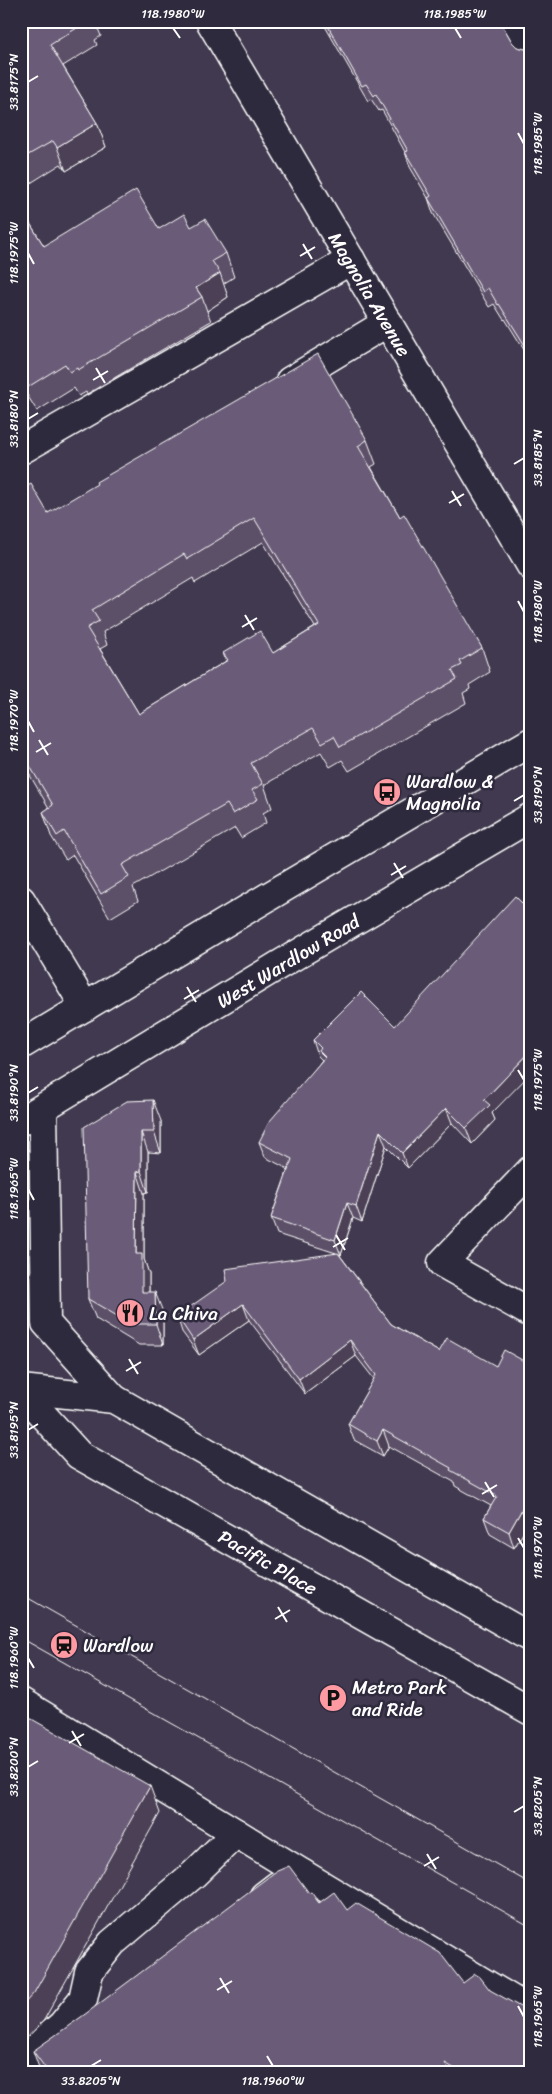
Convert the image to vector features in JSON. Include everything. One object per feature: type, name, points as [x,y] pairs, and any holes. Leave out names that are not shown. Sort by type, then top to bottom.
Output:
[{"type":"main road","name":"Magnolia Avenue","points":[[210,21],[531,566]]},
{"type":"main road","points":[[514,21],[531,49]]},
{"type":"main road","points":[[21,450],[351,260]]},
{"type":"main road","points":[[270,393],[388,322]]},
{"type":"main road","points":[[21,1046],[246,910],[531,742]]},
{"type":"main road","name":"West Wardlow Road","points":[[32,1115],[279,965],[531,817]]},
{"type":"main road","points":[[21,900],[85,1007]]},
{"type":"main road","points":[[32,1115],[46,1322],[114,1399]]},
{"type":"main road","points":[[531,1170],[442,1262],[531,1313]]},
{"type":"main road","name":"Pacific Place","points":[[21,1390],[114,1399],[531,1638]]},
{"type":"main road","name":"Pacific Place","points":[[21,1390],[79,1455],[531,1711]]},
{"type":"main road","points":[[21,1702],[531,2011]]},
{"type":"main road","points":[[21,2058],[62,2025],[83,1999],[89,1972],[112,1944],[194,1874],[236,1832]]},
{"type":"main road","points":[[243,1911],[277,1886],[303,1874]]},
{"type":"main road","points":[[23,2073],[100,2019]]},
{"type":"building","points":[[21,21],[88,21],[50,45],[97,123],[57,147],[53,141],[21,159]]},
{"type":"building","points":[[325,21],[500,21],[517,47],[531,48],[531,355],[488,288],[483,292],[428,198],[431,196],[405,152],[408,151],[376,94],[374,96],[366,84],[362,86]]},
{"type":"building","points":[[136,190],[159,229],[184,214],[191,227],[205,219],[226,253],[212,261],[220,273],[196,288],[202,297],[78,370],[77,368],[70,372],[65,364],[28,387],[21,376],[21,354],[26,351],[21,344],[21,209],[44,246]]},
{"type":"building","points":[[318,354],[367,440],[358,446],[400,517],[404,514],[482,648],[460,661],[462,665],[452,670],[457,679],[340,747],[334,736],[322,743],[313,728],[251,763],[263,784],[252,790],[258,799],[233,814],[227,804],[122,865],[129,877],[101,894],[64,831],[57,836],[43,812],[53,805],[21,751],[21,490],[31,484],[48,513],[97,484],[96,482]],"holes":[[[254,518],[319,625],[273,653],[260,631],[223,653],[228,660],[139,714],[87,628],[99,621],[92,610],[184,554],[187,559]]]},
{"type":"building","points":[[531,894],[531,1051],[484,1100],[490,1105],[466,1128],[446,1108],[402,1153],[380,1131],[356,1206],[347,1203],[335,1240],[271,1218],[292,1159],[259,1142],[269,1122],[325,1057],[319,1051],[321,1048],[313,1040],[361,992],[395,1026],[515,896],[523,904]]},
{"type":"building","points":[[153,1100],[154,1132],[141,1132],[141,1171],[137,1172],[136,1254],[142,1254],[142,1292],[155,1292],[156,1324],[131,1324],[88,1299],[84,1127],[127,1101]]},
{"type":"building","points":[[338,1253],[391,1324],[439,1352],[447,1338],[496,1366],[504,1350],[531,1365],[531,1514],[522,1509],[509,1532],[484,1518],[497,1496],[383,1430],[377,1441],[348,1424],[376,1375],[350,1340],[299,1379],[243,1304],[193,1340],[177,1316],[227,1281],[225,1269]]},
{"type":"building","points":[[21,1713],[150,1786],[34,1993],[21,2007]]},
{"type":"building","points":[[289,1866],[319,1903],[334,1892],[347,1910],[356,1903],[440,1953],[463,1983],[475,1974],[480,1977],[490,1990],[531,2013],[531,2073],[462,2073],[445,2063],[451,2073],[49,2073],[33,2051],[275,1872]]},
{"type":"tram line","points":[[21,1594],[531,1884]]},
{"type":"tram line","points":[[21,1638],[531,1927]]},
{"type":"place","name":"Wardlow & Magnolia","points":[[387,792]]},
{"type":"place","name":"La Chiva","points":[[130,1313]]},
{"type":"place","name":"Wardlow","points":[[64,1645]]},
{"type":"place","name":"Metro Park and Ride","points":[[333,1698]]}]
